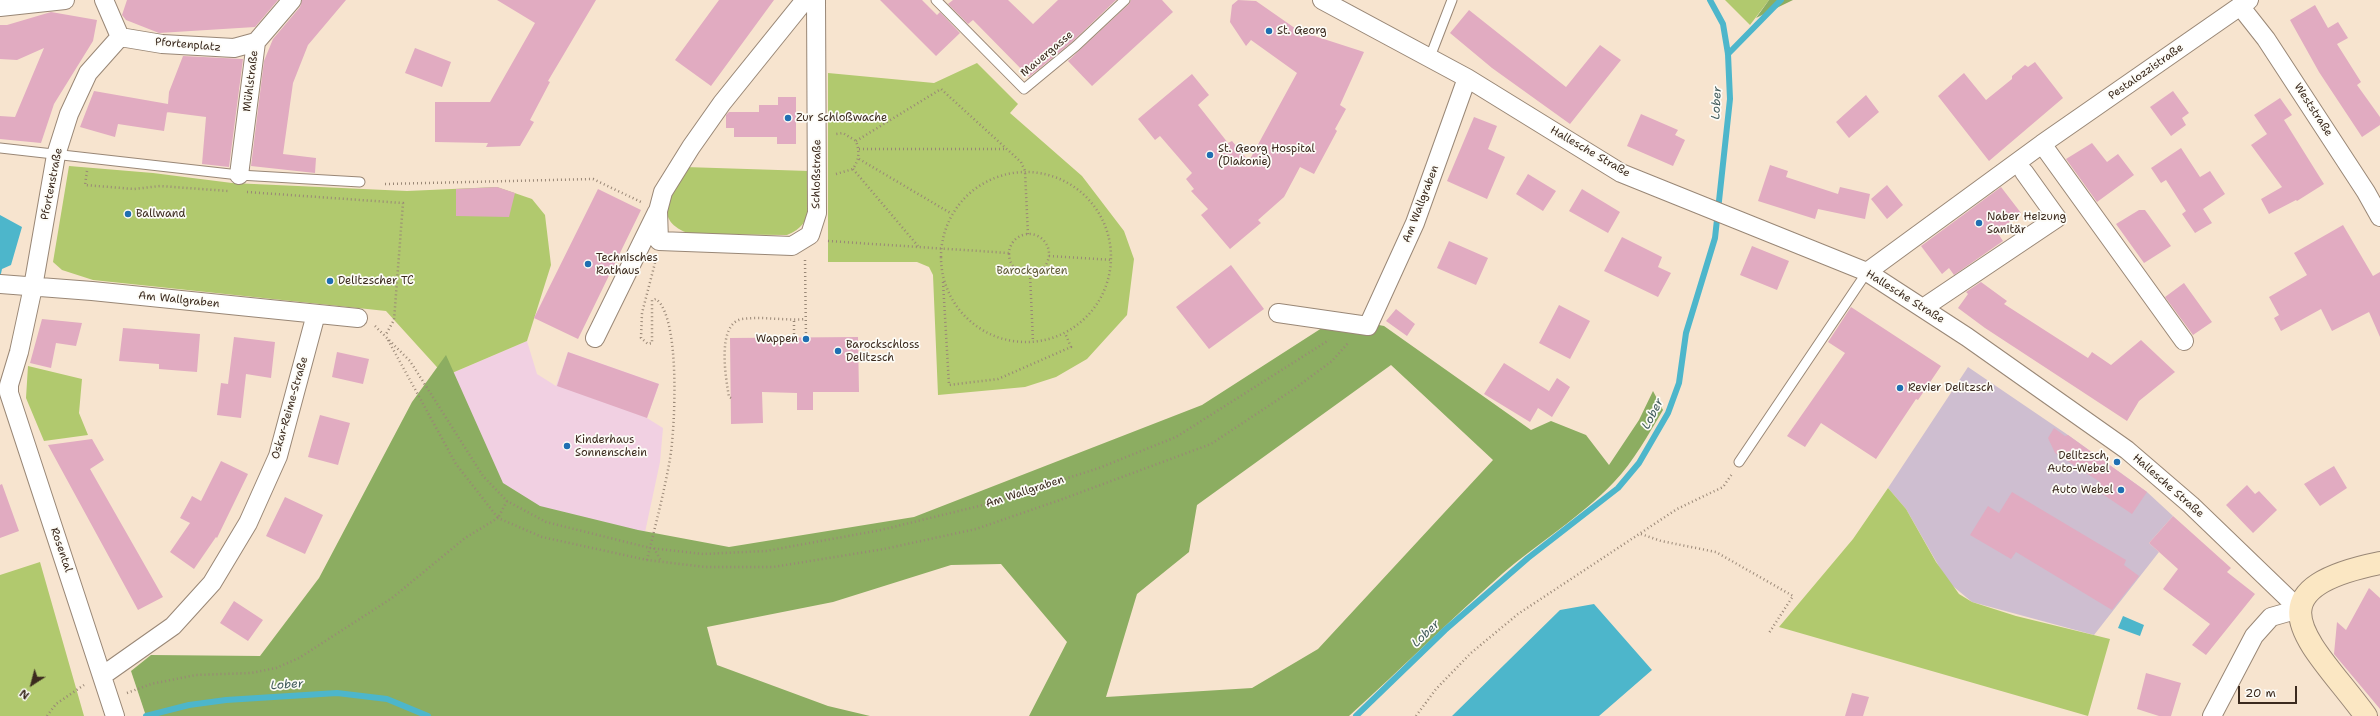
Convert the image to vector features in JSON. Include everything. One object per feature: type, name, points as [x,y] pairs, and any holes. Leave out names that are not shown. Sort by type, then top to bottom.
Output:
[{"type":"street","points":[[0,7],[65,0]]},
{"type":"street","points":[[104,0],[120,37]]},
{"type":"street","name":"Mühlstraße","points":[[239,183],[256,42],[292,0]]},
{"type":"street","points":[[595,338],[658,211],[663,192],[691,147],[722,103],[805,0]]},
{"type":"street","name":"Schloßstraße","points":[[810,235],[817,213],[818,174],[816,0]]},
{"type":"street","name":"Hallesche Straße","points":[[1322,0],[1467,78],[1621,172],[1688,201],[1742,221],[1867,272],[1923,308],[2127,450],[2191,505],[2299,609]]},
{"type":"street","name":"Pestalozzistraße","points":[[1867,272],[2042,144],[2244,3]]},
{"type":"street","name":"Weststraße","points":[[2244,3],[2366,192],[2380,217]]},
{"type":"street","name":"Pfortenplatz","points":[[120,37],[162,44],[234,48],[256,42]]},
{"type":"street","name":"Pfortenstraße","points":[[4,379],[19,352],[33,287],[56,155],[69,114],[88,73],[120,37]]},
{"type":"street","name":"Am Wallgraben","points":[[1368,326],[1415,223],[1467,78]]},
{"type":"street","points":[[2042,144],[2184,341]]},
{"type":"street","points":[[1923,308],[2057,218],[2024,172]]},
{"type":"street","points":[[658,211],[659,241],[792,246],[810,235]]},
{"type":"street","name":"Am Wallgraben","points":[[1,284],[92,291],[358,318]]},
{"type":"street","points":[[1278,313],[1368,326]]},
{"type":"street","name":"Oskar-Reime-Straße","points":[[102,676],[173,626],[212,583],[248,523],[278,456],[316,314]]},
{"type":"street","points":[[0,363],[10,361],[19,352]]},
{"type":"street","name":"Rosental","points":[[4,379],[113,710]]},
{"type":"street","points":[[2366,716],[2308,638],[2300,623],[2299,609],[2308,591],[2320,581],[2332,576],[2380,563]]},
{"type":"street","points":[[2212,716],[2254,636],[2271,617],[2299,609]]},
{"type":"lane","name":"Mauergasse","points":[[936,0],[1024,89],[1076,46],[1124,0]]},
{"type":"lane","points":[[1430,58],[1452,0]]},
{"type":"lane","points":[[0,148],[88,158],[239,183],[360,182]]},
{"type":"lane","points":[[1739,462],[1867,272]]},
{"type":"path","points":[[856,141],[941,89],[1021,162],[1025,171],[1028,235]]},
{"type":"path","points":[[817,134],[843,133],[856,141],[859,149],[859,159],[853,169],[841,174],[818,174]]},
{"type":"path","points":[[859,149],[1007,149]]},
{"type":"path","points":[[88,158],[85,185],[134,189],[160,186],[231,191]]},
{"type":"path","points":[[859,159],[952,214]]},
{"type":"path","points":[[853,169],[918,246]]},
{"type":"path","points":[[943,278],[952,300],[959,310],[976,326],[986,332],[1009,340],[1032,342],[1065,333],[1086,318],[1095,308],[1107,285],[1112,260],[1107,229],[1092,202],[1073,185],[1062,179],[1050,175],[1025,171],[1000,175],[983,183],[968,194],[952,214],[943,237],[941,249],[949,385],[998,379],[1017,372],[1071,347],[1065,333]]},
{"type":"path","points":[[385,184],[593,179],[658,211]]},
{"type":"path","points":[[239,183],[404,203],[394,320],[385,335]]},
{"type":"path","points":[[810,235],[828,242],[918,246],[941,249],[1009,253]]},
{"type":"path","points":[[1028,235],[1043,241],[1048,250],[1049,256],[1043,268],[1030,274],[1015,268],[1009,253],[1015,240],[1028,235]]},
{"type":"path","points":[[647,560],[652,548],[670,458],[674,388],[672,336],[663,307],[656,299],[652,300],[652,343],[648,344],[641,338],[642,313],[659,241]]},
{"type":"path","points":[[1049,256],[1112,260]]},
{"type":"path","points":[[806,262],[806,339]]},
{"type":"path","points":[[1030,274],[1032,342]]},
{"type":"path","points":[[358,318],[368,320],[385,335],[456,464],[498,518],[542,537],[647,560],[705,567],[773,567],[884,549],[983,526],[1060,500],[1211,444],[1294,389],[1332,361],[1353,338],[1368,326]]},
{"type":"path","points":[[731,398],[729,397],[726,376],[725,341],[730,327],[741,320],[806,319]]},
{"type":"path","points":[[794,320],[794,338]]},
{"type":"path","name":"Am Wallgraben","points":[[385,335],[410,360],[483,476],[507,501],[546,522],[652,548],[703,554],[766,551],[881,530],[987,504],[1099,468],[1176,437],[1332,338]]},
{"type":"path","points":[[1416,716],[1436,690],[1471,653],[1518,614],[1677,509],[1723,487],[1739,462]]},
{"type":"path","points":[[113,710],[151,684],[196,675],[251,673],[276,668],[299,658],[392,598],[465,538],[498,518],[507,501]]},
{"type":"path","points":[[1641,534],[1661,541],[1716,552],[1793,596],[1769,633]]},
{"type":"path","points":[[652,548],[662,562]]},
{"type":"path","points":[[47,716],[56,704],[82,686],[102,676]]},
{"type":"shaded area","name":"Kinderhaus Sonnenschein","points":[[527,341],[537,374],[556,386],[568,352],[659,384],[647,418],[663,428],[660,462],[644,537],[559,519],[504,490],[445,376]]},
{"type":"shaded area","points":[[1968,367],[2068,435],[2147,492],[2173,516],[2149,543],[2159,552],[2094,635],[1972,602],[1948,582],[1906,509],[1888,488]]},
{"type":"green space","points":[[1725,0],[1769,0],[1750,25]]},
{"type":"green space","points":[[1769,0],[1793,0],[1756,18]]},
{"type":"green space","name":"Barockgarten","points":[[977,63],[1018,104],[1010,113],[1082,176],[1124,231],[1134,259],[1127,315],[1087,359],[1056,377],[1025,387],[938,395],[933,275],[929,267],[917,262],[828,262],[828,73],[934,83]]},
{"type":"green space","points":[[69,166],[153,173],[232,183],[407,191],[497,187],[532,199],[545,215],[551,265],[527,341],[445,376],[386,311],[93,280],[62,270],[53,262]]},
{"type":"green space","points":[[685,167],[809,171],[810,200],[807,217],[803,224],[787,235],[691,234],[678,228],[671,222],[667,214],[667,205],[670,196]]},
{"type":"green space","points":[[1339,317],[1384,326],[1531,430],[1551,421],[1586,435],[1609,465],[1639,420],[1653,391],[1663,410],[1628,465],[1601,495],[1588,507],[1502,574],[1349,716],[1029,716],[1067,642],[1001,564],[951,565],[833,602],[707,627],[717,665],[828,706],[870,716],[146,716],[131,671],[151,655],[260,656],[319,578],[412,402],[446,355],[503,483],[540,506],[638,530],[729,547],[914,517],[1202,405]],"holes":[[[1391,365],[1493,460],[1318,649],[1252,688],[1106,697],[1137,594],[1189,552],[1197,505]]]},
{"type":"green space","points":[[28,366],[82,379],[79,413],[88,435],[44,441],[26,398]]},
{"type":"green space","points":[[1888,488],[1906,509],[1936,562],[1959,594],[1972,602],[2016,616],[2110,639],[2088,716],[1779,627],[1853,539]]},
{"type":"green space","points":[[40,562],[84,716],[0,716],[0,575]]},
{"type":"water","points":[[0,215],[22,227],[11,265],[2,269],[0,278]]},
{"type":"water","points":[[1594,604],[1652,670],[1599,716],[1452,716],[1560,610]]},
{"type":"water","points":[[2123,616],[2144,625],[2140,636],[2118,628]]},
{"type":"building","points":[[127,0],[278,0],[255,27],[159,33],[126,20],[122,15]]},
{"type":"building","points":[[302,0],[346,0],[308,45],[293,83],[283,154],[316,158],[315,173],[251,166],[264,61],[273,39],[300,7]]},
{"type":"building","points":[[497,0],[596,0],[548,81],[550,82],[530,120],[534,122],[520,146],[486,147],[488,143],[435,142],[435,102],[490,102],[535,23]]},
{"type":"building","points":[[719,0],[774,0],[711,86],[675,60]]},
{"type":"building","points":[[880,0],[922,0],[937,15],[940,12],[960,33],[936,56]]},
{"type":"building","points":[[953,0],[1008,0],[1033,24],[1058,0],[1116,0],[1072,42],[1029,77],[973,20],[968,24],[948,4]]},
{"type":"building","points":[[1131,0],[1162,0],[1173,12],[1092,86],[1068,61],[1129,4]]},
{"type":"building","name":"St. Georg Hospital (Diakonie)","points":[[1238,0],[1256,1],[1299,31],[1364,52],[1340,105],[1346,109],[1335,129],[1337,131],[1314,174],[1300,167],[1284,197],[1258,220],[1261,223],[1230,249],[1201,215],[1208,209],[1191,191],[1194,189],[1186,179],[1192,173],[1160,136],[1155,140],[1138,119],[1192,74],[1209,95],[1198,105],[1228,143],[1232,141],[1249,161],[1297,73],[1251,40],[1246,46],[1230,22],[1232,5]]},
{"type":"building","points":[[2315,5],[2328,28],[2338,22],[2348,38],[2337,44],[2361,82],[2357,85],[2380,117],[2380,125],[2362,137],[2319,72],[2290,20]]},
{"type":"building","points":[[1469,10],[1566,87],[1600,45],[1621,60],[1570,124],[1492,68],[1450,33]]},
{"type":"building","points":[[51,12],[97,20],[93,41],[54,104],[41,143],[0,139],[0,116],[15,117],[44,48],[17,60],[0,59],[0,25],[7,25]]},
{"type":"building","points":[[415,48],[451,62],[442,87],[405,73]]},
{"type":"building","points":[[183,56],[243,59],[229,167],[202,164],[206,117],[167,112],[164,131],[118,124],[115,137],[80,127],[94,91],[168,104],[169,92]]},
{"type":"building","points":[[2035,62],[2063,98],[1989,161],[1938,96],[1964,73],[1986,100],[2012,79],[2012,76],[2025,65],[2028,67]]},
{"type":"building","points":[[2173,91],[2189,113],[2182,118],[2186,125],[2171,136],[2150,107]]},
{"type":"building","points":[[1866,95],[1879,112],[1849,138],[1836,122]]},
{"type":"building","name":"Zur Schloßwache","points":[[778,97],[796,97],[796,144],[777,144],[777,137],[734,137],[734,128],[726,128],[726,115],[729,112],[759,112],[759,105],[778,105]]},
{"type":"building","points":[[2280,98],[2292,115],[2284,120],[2324,184],[2297,201],[2296,200],[2269,214],[2261,199],[2282,187],[2251,145],[2267,134],[2254,115]]},
{"type":"building","points":[[1641,114],[1678,130],[1675,135],[1685,140],[1673,166],[1627,146]]},
{"type":"building","points":[[1474,117],[1497,126],[1488,149],[1505,157],[1487,199],[1447,181]]},
{"type":"building","points":[[2092,143],[2107,162],[2118,154],[2134,175],[2097,202],[2066,159]]},
{"type":"building","points":[[2181,148],[2200,177],[2210,171],[2225,194],[2203,209],[2212,223],[2195,233],[2182,214],[2186,211],[2166,180],[2161,183],[2151,168]]},
{"type":"building","points":[[1770,165],[1788,171],[1786,177],[1838,194],[1840,187],[1870,194],[1865,219],[1818,209],[1815,219],[1758,201]]},
{"type":"building","points":[[1528,174],[1556,191],[1543,211],[1516,194]]},
{"type":"building","points":[[1887,185],[1903,205],[1887,219],[1871,199]]},
{"type":"building","points":[[497,187],[515,193],[509,217],[456,216],[456,189]]},
{"type":"building","name":"Naber Heizung Sanitär","points":[[2001,187],[2021,213],[1997,232],[2003,241],[1954,275],[1949,268],[1942,274],[1921,246]]},
{"type":"building","name":"Technisches Rathaus","points":[[598,189],[641,210],[578,339],[534,318]]},
{"type":"building","points":[[1582,189],[1620,212],[1608,233],[1569,211]]},
{"type":"building","points":[[2139,210],[2145,210],[2171,246],[2144,263],[2116,224]]},
{"type":"building","points":[[2343,225],[2373,276],[2380,272],[2380,337],[2369,312],[2332,331],[2321,309],[2281,331],[2274,318],[2279,315],[2269,297],[2307,275],[2294,253]]},
{"type":"building","points":[[1622,237],[1662,257],[1658,267],[1671,273],[1658,297],[1604,271]]},
{"type":"building","points":[[1449,241],[1488,258],[1476,285],[1437,268]]},
{"type":"building","points":[[1752,246],[1789,261],[1777,290],[1740,275]]},
{"type":"building","points":[[1231,265],[1264,309],[1209,349],[1176,307]]},
{"type":"building","points":[[1981,282],[2007,301],[2004,304],[2088,358],[2092,352],[2111,365],[2141,340],[2175,372],[2139,401],[2127,421],[1985,328],[1958,308],[1968,294],[1966,292]]},
{"type":"building","points":[[2184,283],[2212,322],[2193,335],[2165,297]]},
{"type":"building","points":[[1559,305],[1590,321],[1570,359],[1539,343]]},
{"type":"building","name":"Revier Delitzsch","points":[[1851,307],[1941,366],[1918,400],[1916,399],[1876,459],[1821,423],[1805,447],[1787,436],[1845,353],[1828,342]]},
{"type":"building","points":[[1396,309],[1415,324],[1407,336],[1386,321]]},
{"type":"building","points":[[42,319],[82,323],[76,346],[56,343],[51,368],[30,363]]},
{"type":"building","points":[[123,328],[200,334],[197,372],[159,369],[159,364],[119,361]]},
{"type":"building","points":[[234,337],[275,342],[271,378],[246,374],[241,418],[217,415],[221,383],[228,384]]},
{"type":"building","name":"Barockschloss Delitzsch","points":[[858,337],[859,392],[813,392],[813,410],[797,410],[797,393],[762,392],[763,423],[731,424],[730,338]]},
{"type":"building","points":[[337,352],[369,359],[363,384],[332,377]]},
{"type":"building","points":[[568,352],[659,384],[647,418],[557,386]]},
{"type":"building","points":[[1504,363],[1549,391],[1557,378],[1570,387],[1552,417],[1538,408],[1530,422],[1484,394]]},
{"type":"building","points":[[320,415],[350,423],[338,465],[308,457]]},
{"type":"building","points":[[2054,428],[2065,436],[2068,435],[2147,492],[2132,514],[2095,489],[2100,482],[2055,453],[2048,438]]},
{"type":"building","points":[[92,439],[104,460],[90,469],[163,597],[138,610],[48,445]]},
{"type":"building","points":[[221,461],[248,474],[217,538],[216,537],[194,569],[170,552],[190,523],[180,518],[192,496],[201,501]]},
{"type":"building","points":[[2334,466],[2347,488],[2320,506],[2304,484]]},
{"type":"building","points":[[2,484],[19,531],[0,538],[0,485]]},
{"type":"building","points":[[2247,485],[2255,494],[2259,491],[2277,510],[2253,533],[2226,505]]},
{"type":"building","points":[[2012,492],[2126,560],[2124,565],[2139,576],[2112,610],[2016,552],[2011,559],[1970,535],[1988,506],[1999,513]]},
{"type":"building","points":[[285,497],[323,515],[305,554],[266,536]]},
{"type":"building","points":[[2173,516],[2231,568],[2227,572],[2255,594],[2206,655],[2192,645],[2210,624],[2163,589],[2178,569],[2149,543]]},
{"type":"building","points":[[2369,588],[2380,598],[2380,709],[2334,654],[2337,622],[2346,630]]},
{"type":"building","points":[[234,601],[263,620],[248,641],[220,623]]},
{"type":"building","points":[[2146,673],[2181,683],[2171,716],[2159,716],[2137,709]]},
{"type":"building","points":[[1852,693],[1869,697],[1863,716],[1845,716]]},
{"type":"waterway","name":"Lober","points":[[1356,716],[1445,630],[1528,558],[1618,488],[1639,463],[1668,413],[1679,383],[1686,333],[1715,238],[1730,99],[1728,54],[1723,24],[1710,0]]},
{"type":"waterway","points":[[1728,54],[1781,0]]},
{"type":"waterway","name":"Lober","points":[[146,716],[189,705],[226,700],[337,693],[387,699],[428,716]]},
{"type":"place","name":"St. Georg","points":[[1269,31]]},
{"type":"place","name":"Zur Schloßwache","points":[[788,118]]},
{"type":"place","name":"St. Georg Hospital (Diakonie)","points":[[1210,155]]},
{"type":"place","name":"Ballwand","points":[[128,214]]},
{"type":"place","name":"Naber Heizung Sanitär","points":[[1979,223]]},
{"type":"place","name":"Technisches Rathaus","points":[[588,264]]},
{"type":"place","name":"Delitzscher TC","points":[[330,281]]},
{"type":"place","name":"Wappen","points":[[806,339]]},
{"type":"place","name":"Barockschloss Delitzsch","points":[[838,351]]},
{"type":"place","name":"Revier Delitzsch","points":[[1900,388]]},
{"type":"place","name":"Kinderhaus Sonnenschein","points":[[567,446]]},
{"type":"place","name":"Delitzsch, Auto-Webel","points":[[2117,462]]},
{"type":"place","name":"Auto Webel","points":[[2121,490]]}]
